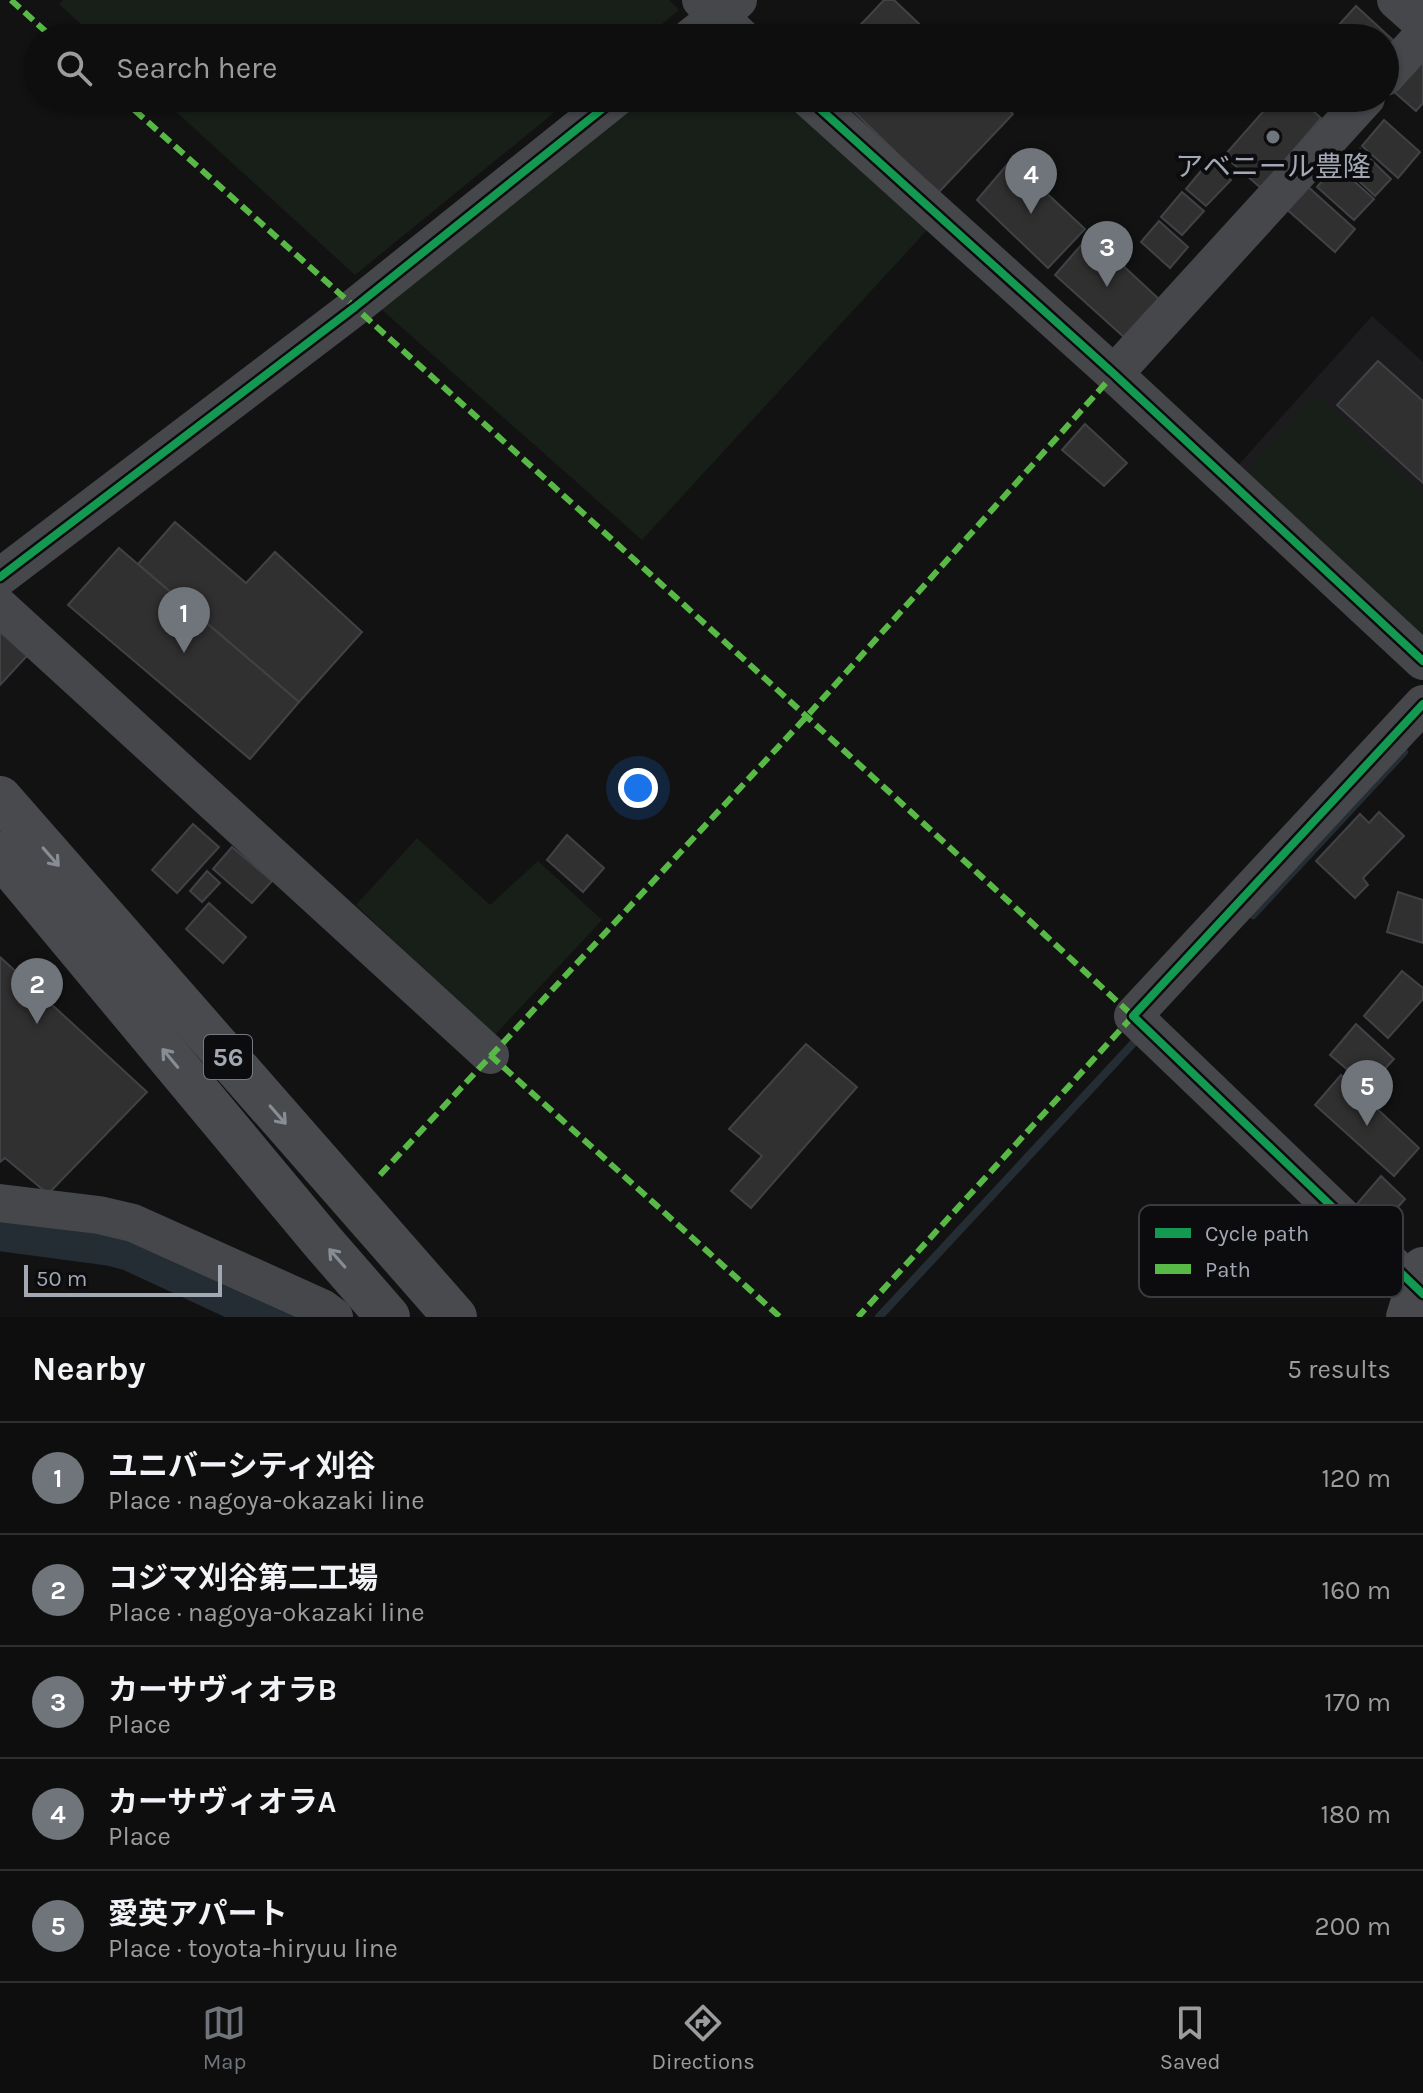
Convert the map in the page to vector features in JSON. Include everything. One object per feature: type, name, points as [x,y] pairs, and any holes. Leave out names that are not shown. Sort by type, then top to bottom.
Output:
[{"type":"main road","name":"56","points":[[0,798],[455,1317]]},
{"type":"main road","name":"56","points":[[0,854],[388,1317]]},
{"type":"street","points":[[1396,0],[1423,24]]},
{"type":"street","points":[[1399,62],[1423,35]]},
{"type":"street","points":[[0,577],[355,307],[599,112]]},
{"type":"street","points":[[824,112],[1114,374],[1423,661]]},
{"type":"street","points":[[1114,374],[1353,112]]},
{"type":"street","points":[[0,607],[490,1055]]},
{"type":"street","points":[[1328,1205],[1133,1016],[1423,704]]},
{"type":"street","points":[[0,1203],[99,1215],[133,1223],[322,1308],[334,1317]]},
{"type":"street","points":[[1403,1277],[1418,1292]]},
{"type":"shaded area","points":[[63,0],[669,0],[679,10],[662,24],[81,24],[59,4]]},
{"type":"shaded area","points":[[176,112],[555,112],[355,275]]},
{"type":"shaded area","points":[[628,112],[797,112],[928,229],[642,540],[381,309]]},
{"type":"shaded area","points":[[1372,316],[1423,362],[1423,645],[1234,470]]},
{"type":"shaded area","points":[[1314,394],[1423,493],[1423,637],[1246,473]]},
{"type":"shaded area","points":[[417,838],[490,905],[538,861],[602,920],[494,1036],[356,905]]},
{"type":"building","points":[[884,0],[894,0],[919,24],[861,24]]},
{"type":"building","points":[[1356,6],[1376,24],[1340,24]]},
{"type":"building","points":[[1423,56],[1423,103],[1416,111],[1399,96],[1399,84]]},
{"type":"building","points":[[854,112],[1011,112],[1013,114],[938,193]]},
{"type":"building","name":"アベニール豊隆","points":[[1263,112],[1314,112],[1321,118],[1261,188],[1224,156]]},
{"type":"building","points":[[1384,120],[1420,152],[1398,178],[1362,146]]},
{"type":"building","points":[[1360,149],[1391,179],[1375,196],[1345,168]]},
{"type":"building","points":[[1011,160],[1085,229],[1048,268],[977,200]]},
{"type":"building","points":[[1210,160],[1231,180],[1206,206],[1186,189]]},
{"type":"building","points":[[1336,165],[1374,199],[1354,220],[1317,187]]},
{"type":"building","points":[[1305,184],[1355,229],[1335,252],[1284,207]]},
{"type":"building","points":[[1182,192],[1204,211],[1182,235],[1161,217]]},
{"type":"building","points":[[1159,221],[1188,247],[1170,268],[1141,242]]},
{"type":"building","points":[[1090,235],[1160,300],[1125,338],[1055,275]]},
{"type":"building","points":[[1378,361],[1423,401],[1423,483],[1337,405]]},
{"type":"building","points":[[1085,424],[1127,463],[1104,486],[1062,450]]},
{"type":"building","points":[[175,522],[246,583],[275,552],[362,632],[299,702],[138,564]]},
{"type":"building","points":[[119,548],[299,702],[250,759],[68,605]]},
{"type":"building","points":[[0,611],[37,645],[0,685]]},
{"type":"building","points":[[1379,812],[1404,836],[1363,878],[1368,885],[1355,898],[1316,861],[1360,814],[1369,823]]},
{"type":"building","points":[[193,824],[219,847],[177,893],[152,870]]},
{"type":"building","points":[[567,835],[604,868],[583,892],[547,860]]},
{"type":"building","points":[[232,847],[272,881],[252,903],[213,869]]},
{"type":"building","points":[[207,871],[220,883],[202,902],[190,891]]},
{"type":"building","points":[[1398,892],[1423,900],[1423,943],[1387,932]]},
{"type":"building","points":[[209,903],[246,937],[223,963],[186,929]]},
{"type":"building","points":[[0,957],[147,1092],[48,1194],[5,1158],[0,1162]]},
{"type":"building","points":[[1402,971],[1423,988],[1423,999],[1388,1038],[1364,1016]]},
{"type":"building","points":[[1356,1024],[1394,1059],[1368,1087],[1330,1055]]},
{"type":"building","points":[[806,1044],[857,1087],[751,1208],[731,1191],[762,1156],[729,1129]]},
{"type":"building","points":[[1341,1075],[1419,1148],[1394,1176],[1315,1105]]},
{"type":"building","points":[[1381,1176],[1405,1199],[1400,1205],[1357,1204]]},
{"type":"waterway","points":[[1253,915],[1404,752]]},
{"type":"waterway","points":[[879,1317],[1140,1036]]},
{"type":"waterway","points":[[0,1227],[131,1247],[282,1317]]},
{"type":"marked path","points":[[11,0],[38,24]]},
{"type":"marked path","points":[[137,112],[629,555],[1133,1016],[858,1317]]},
{"type":"marked path","points":[[380,1175],[808,715],[1114,374]]},
{"type":"marked path","points":[[490,1055],[780,1317]]},
{"type":"cycle path","points":[[0,577],[355,307],[599,112]]},
{"type":"cycle path","points":[[824,112],[1114,374],[1423,661]]},
{"type":"cycle path","points":[[1330,1205],[1133,1016],[1423,704]]},
{"type":"cycle path","points":[[1403,1275],[1423,1294]]},
{"type":"place","name":"アベニール豊隆","points":[[1273,137]]},
{"type":"place","name":"カーサヴィオラA","points":[[1031,214]]},
{"type":"place","name":"カーサヴィオラB","points":[[1107,287]]},
{"type":"place","name":"ユニバーシティ刈谷","points":[[184,653]]},
{"type":"place","name":"コジマ刈谷第二工場","points":[[37,1024]]},
{"type":"place","name":"愛英アパート","points":[[1367,1126]]}]
